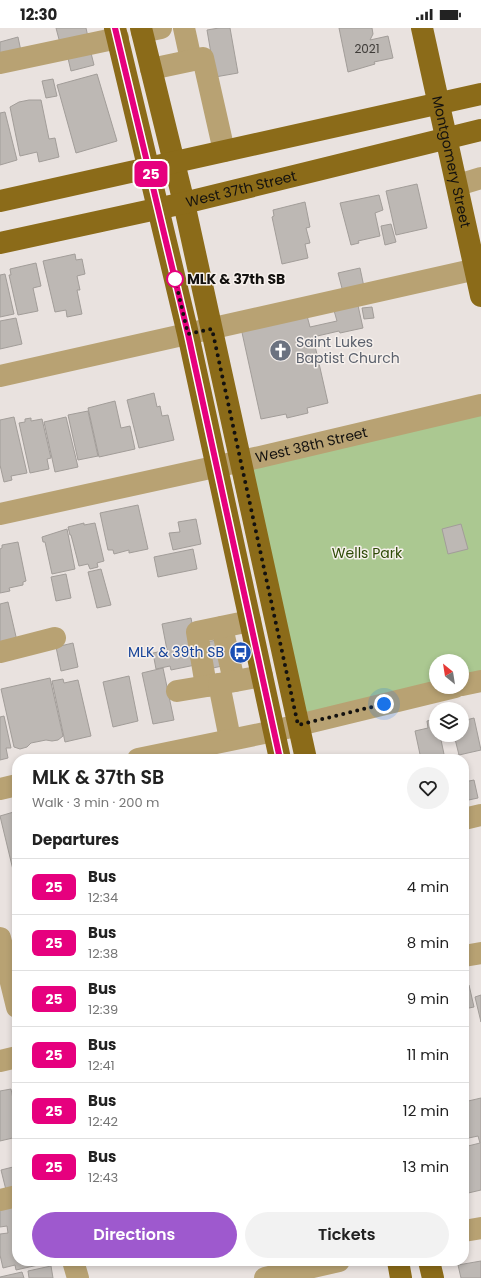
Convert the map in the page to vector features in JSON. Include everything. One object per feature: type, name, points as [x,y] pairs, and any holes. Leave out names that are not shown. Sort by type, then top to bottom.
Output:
[{"type":"main road","name":"Montgomery Street","points":[[422,28],[458,184],[475,235],[481,296]]},
{"type":"main road","points":[[148,29],[151,69],[184,203],[305,754]]},
{"type":"main road","points":[[116,33],[150,168],[188,334],[279,754]]},
{"type":"main road","points":[[0,202],[150,168],[174,161],[439,105],[481,94]]},
{"type":"main road","name":"West 37th Street","points":[[0,243],[184,203],[481,130]]},
{"type":"main road","points":[[399,1266],[401,1278]]},
{"type":"main road","points":[[430,1266],[433,1278]]},
{"type":"street","points":[[184,28],[190,60]]},
{"type":"street","points":[[0,63],[116,33]]},
{"type":"street","points":[[151,69],[203,58],[224,150]]},
{"type":"street","points":[[458,184],[481,178]]},
{"type":"street","points":[[0,376],[478,269]]},
{"type":"street","name":"West 38th Street","points":[[0,514],[241,461],[481,405]]},
{"type":"street","points":[[220,684],[197,632],[250,621]]},
{"type":"street","points":[[222,627],[220,684],[230,739]]},
{"type":"street","points":[[0,652],[56,638]]},
{"type":"street","points":[[177,691],[262,676]]},
{"type":"street","points":[[469,684],[481,681]]},
{"type":"street","points":[[161,754],[274,731],[429,693]]},
{"type":"street","points":[[0,789],[12,786]]},
{"type":"street","points":[[469,818],[481,815]]},
{"type":"street","points":[[0,938],[12,987]]},
{"type":"street","points":[[469,955],[481,953]]},
{"type":"street","points":[[0,1061],[12,1058]]},
{"type":"street","points":[[0,1200],[12,1197]]},
{"type":"street","points":[[469,1230],[481,1228]]},
{"type":"street","points":[[74,1266],[78,1278]]},
{"type":"street","points":[[265,1278],[317,1266]]},
{"type":"green space","name":"Wells Park","points":[[481,410],[481,672],[469,675],[469,654],[429,654],[429,684],[287,717],[231,467]]},
{"type":"building","points":[[56,28],[86,28],[88,37],[60,43]]},
{"type":"building","points":[[230,28],[238,73],[215,77],[207,30]]},
{"type":"building","points":[[339,28],[372,28],[373,34],[370,40],[388,36],[393,58],[374,62],[375,64],[348,72]]},
{"type":"building","points":[[18,37],[22,56],[0,61],[0,42]]},
{"type":"building","points":[[90,49],[94,65],[71,71],[67,54]]},
{"type":"building","points":[[97,74],[117,141],[76,153],[57,85]]},
{"type":"building","points":[[53,79],[57,96],[46,98],[42,81]]},
{"type":"building","points":[[41,100],[49,139],[55,138],[59,157],[39,162],[37,152],[20,156],[10,107],[19,102]]},
{"type":"building","points":[[5,112],[17,160],[0,165],[0,113]]},
{"type":"building","points":[[417,184],[427,228],[396,235],[386,191]]},
{"type":"building","points":[[379,195],[383,210],[375,213],[380,236],[358,241],[359,243],[351,245],[340,203]]},
{"type":"building","points":[[305,202],[310,227],[306,228],[310,243],[305,244],[308,258],[282,264],[272,217],[274,216],[273,210]]},
{"type":"building","points":[[391,224],[396,242],[385,245],[381,226]]},
{"type":"building","points":[[75,254],[76,260],[82,259],[85,274],[77,276],[80,290],[77,290],[82,314],[67,317],[66,310],[55,312],[43,261]]},
{"type":"building","points":[[36,263],[41,286],[33,288],[38,311],[18,315],[9,275],[11,275],[10,269]]},
{"type":"building","points":[[360,268],[364,287],[343,292],[338,273]]},
{"type":"building","points":[[5,274],[14,314],[0,317],[0,275]]},
{"type":"building","name":"Saint Lukes Baptist Church","points":[[357,301],[363,328],[340,333],[339,331],[313,337],[328,403],[307,408],[308,413],[287,418],[286,414],[261,419],[241,328],[306,312],[310,327],[337,321],[333,307]]},
{"type":"building","points":[[372,307],[374,318],[364,319],[362,308]]},
{"type":"building","points":[[16,318],[22,344],[0,349],[0,321]]},
{"type":"building","points":[[154,393],[157,407],[160,406],[162,416],[168,415],[174,440],[139,448],[127,400]]},
{"type":"building","points":[[115,401],[121,428],[130,426],[135,449],[99,457],[88,408]]},
{"type":"building","points":[[88,411],[98,456],[78,460],[68,415]]},
{"type":"building","points":[[14,417],[27,473],[11,476],[12,480],[4,482],[0,465],[0,420]]},
{"type":"building","points":[[66,417],[78,467],[55,472],[44,422]]},
{"type":"building","points":[[31,418],[31,421],[42,419],[51,458],[47,459],[49,469],[30,473],[19,423],[25,422],[25,419]]},
{"type":"building","points":[[138,505],[148,549],[129,553],[129,550],[114,554],[113,550],[108,550],[100,513]]},
{"type":"building","points":[[196,519],[201,544],[173,550],[169,533],[180,532],[178,522]]},
{"type":"building","points":[[84,523],[84,525],[95,523],[104,561],[97,563],[98,567],[90,569],[88,564],[79,566],[68,527]]},
{"type":"building","points":[[461,524],[468,549],[448,554],[442,529]]},
{"type":"building","points":[[67,529],[75,569],[52,574],[45,542],[43,542],[42,537]]},
{"type":"building","points":[[18,542],[26,581],[23,582],[23,585],[9,588],[10,591],[0,593],[0,549],[2,548],[2,545]]},
{"type":"building","points":[[193,549],[197,569],[158,577],[154,557]]},
{"type":"building","points":[[101,569],[111,605],[97,608],[88,572]]},
{"type":"building","points":[[66,574],[71,598],[56,601],[51,577]]},
{"type":"building","points":[[8,602],[17,641],[0,645],[0,604]]},
{"type":"building","points":[[191,618],[200,664],[171,670],[170,666],[156,669],[153,653],[167,650],[162,624]]},
{"type":"building","points":[[221,639],[227,665],[208,669],[202,643]]},
{"type":"building","points":[[73,643],[78,667],[61,671],[56,647]]},
{"type":"building","points":[[163,668],[174,720],[153,724],[142,673]]},
{"type":"building","points":[[129,676],[138,721],[113,727],[103,682]]},
{"type":"building","points":[[50,678],[63,736],[58,740],[46,740],[31,743],[27,747],[20,749],[14,747],[1,689]]},
{"type":"building","points":[[63,679],[64,683],[78,680],[91,736],[65,742],[52,681]]},
{"type":"building","points":[[4,716],[11,748],[6,748],[8,758],[0,760],[0,717]]},
{"type":"building","points":[[474,718],[481,750],[459,754],[456,742],[469,742],[469,719]]},
{"type":"building","points":[[427,721],[429,721],[429,742],[441,742],[444,754],[420,754],[415,731],[428,728]]},
{"type":"building","points":[[474,780],[478,798],[469,800],[469,781]]},
{"type":"building","points":[[12,812],[12,866],[0,816]]},
{"type":"building","points":[[469,985],[474,1007],[469,1008]]},
{"type":"building","points":[[481,995],[481,1022],[475,997]]},
{"type":"building","points":[[11,1089],[12,1138],[0,1141],[0,1091]]},
{"type":"building","points":[[481,1098],[481,1190],[469,1193],[469,1146],[480,1143],[478,1136],[469,1138],[469,1101]]},
{"type":"building","points":[[12,1167],[12,1189],[6,1190],[1,1170]]},
{"type":"building","points":[[12,1206],[12,1266],[3,1268],[0,1255],[0,1234],[8,1233],[7,1226],[0,1227],[0,1208]]},
{"type":"building","points":[[481,1261],[481,1278],[461,1278],[458,1266],[469,1266],[469,1263]]},
{"type":"building","points":[[15,1266],[34,1266],[16,1270]]},
{"type":"building","points":[[51,1266],[53,1278],[29,1278],[28,1271]]},
{"type":"building","points":[[22,1272],[24,1278],[0,1278],[0,1277]]},
{"type":"bus line","name":"25","points":[[115,28],[188,334],[279,754]]},
{"type":"place","name":"MLK & 37th SB","points":[[175,279]]},
{"type":"place","name":"Saint Lukes Baptist Church","points":[[281,350]]},
{"type":"place","name":"MLK & 39th SB","points":[[240,652]]},
{"type":"route","points":[[175,279],[188,334],[212,329],[298,725],[384,704]]}]
